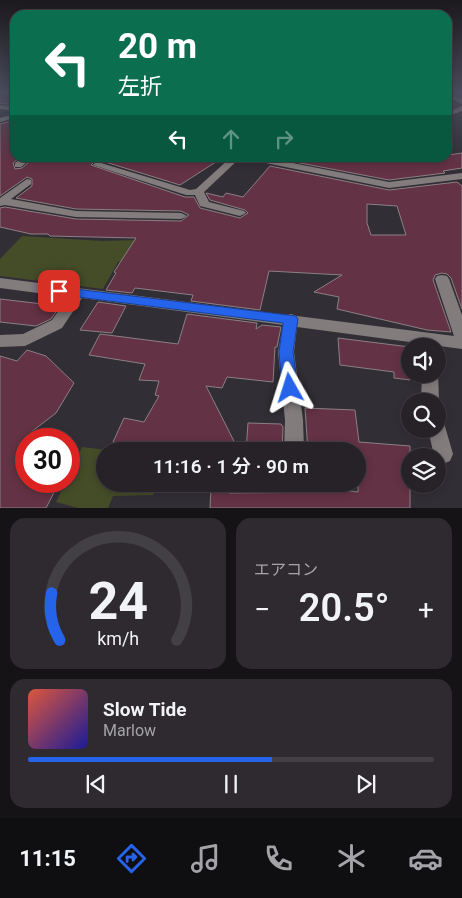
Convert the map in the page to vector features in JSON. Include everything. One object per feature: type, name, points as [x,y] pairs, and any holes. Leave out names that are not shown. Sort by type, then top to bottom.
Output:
[{"type":"street","points":[[18,165],[22,162]]},
{"type":"street","points":[[98,165],[190,193],[199,191],[231,162]]},
{"type":"street","points":[[276,162],[389,185],[462,176]]},
{"type":"street","points":[[1,202],[27,182]]},
{"type":"street","points":[[199,191],[204,204],[240,213]]},
{"type":"street","points":[[1,202],[76,214],[181,216]]},
{"type":"street","points":[[442,280],[462,336]]},
{"type":"street","points":[[0,283],[291,319],[403,338]]},
{"type":"street","points":[[0,341],[25,340],[56,324],[78,293]]},
{"type":"street","points":[[291,319],[286,352],[294,420],[294,442]]},
{"type":"street","points":[[446,343],[462,343]]},
{"type":"green space","points":[[22,236],[102,241],[140,240],[133,258],[118,262],[103,289],[0,276],[0,259]]},
{"type":"green space","points":[[82,447],[96,449],[96,492],[154,492],[153,495],[113,496],[108,508],[78,508],[56,502],[60,493],[80,493],[80,451]]},
{"type":"building","points":[[10,121],[10,162],[14,162],[15,169],[22,168],[29,162],[94,162],[91,165],[185,197],[194,197],[200,208],[240,218],[248,213],[245,210],[210,200],[206,193],[223,197],[226,193],[243,197],[270,166],[389,190],[457,182],[462,186],[462,309],[451,278],[447,274],[442,273],[435,275],[433,280],[451,332],[427,330],[337,309],[339,297],[314,292],[342,275],[269,271],[260,310],[191,301],[193,295],[135,288],[132,293],[106,290],[116,273],[114,272],[136,238],[31,234],[0,227],[0,208],[5,207],[76,219],[181,221],[189,215],[181,211],[76,209],[16,198],[32,186],[32,179],[27,177],[0,196],[0,124]],"holes":[[[367,204],[397,206],[406,235],[371,235],[367,223]]]},
{"type":"building","points":[[462,153],[462,168],[443,171],[445,173],[389,180],[295,162],[452,162],[452,154]]},
{"type":"building","points":[[105,162],[216,162],[180,185]]},
{"type":"building","points":[[0,299],[60,306],[51,319],[36,326],[0,322]]},
{"type":"building","points":[[98,302],[126,306],[112,333],[80,330]]},
{"type":"building","points":[[187,314],[257,323],[256,329],[262,325],[281,327],[277,347],[275,347],[273,382],[227,377],[222,388],[206,386],[234,442],[113,442],[124,418],[144,422],[159,396],[155,395],[159,381],[139,380],[145,364],[89,355],[100,334],[178,344]]},
{"type":"building","points":[[338,338],[401,346],[401,379],[394,378],[394,372],[340,365]]},
{"type":"building","points":[[27,350],[46,356],[74,383],[56,413],[36,428],[15,428],[15,493],[54,493],[46,508],[0,508],[0,356],[17,361]]},
{"type":"building","points":[[305,408],[355,410],[359,442],[307,442]]},
{"type":"building","points":[[248,423],[281,424],[283,427],[282,442],[247,442]]},
{"type":"building","points":[[366,443],[410,446],[410,448],[401,448],[401,493],[410,493],[410,508],[210,508],[211,492],[366,492]]},
{"type":"route","points":[[59,291],[291,319],[286,352],[290,388]]}]
